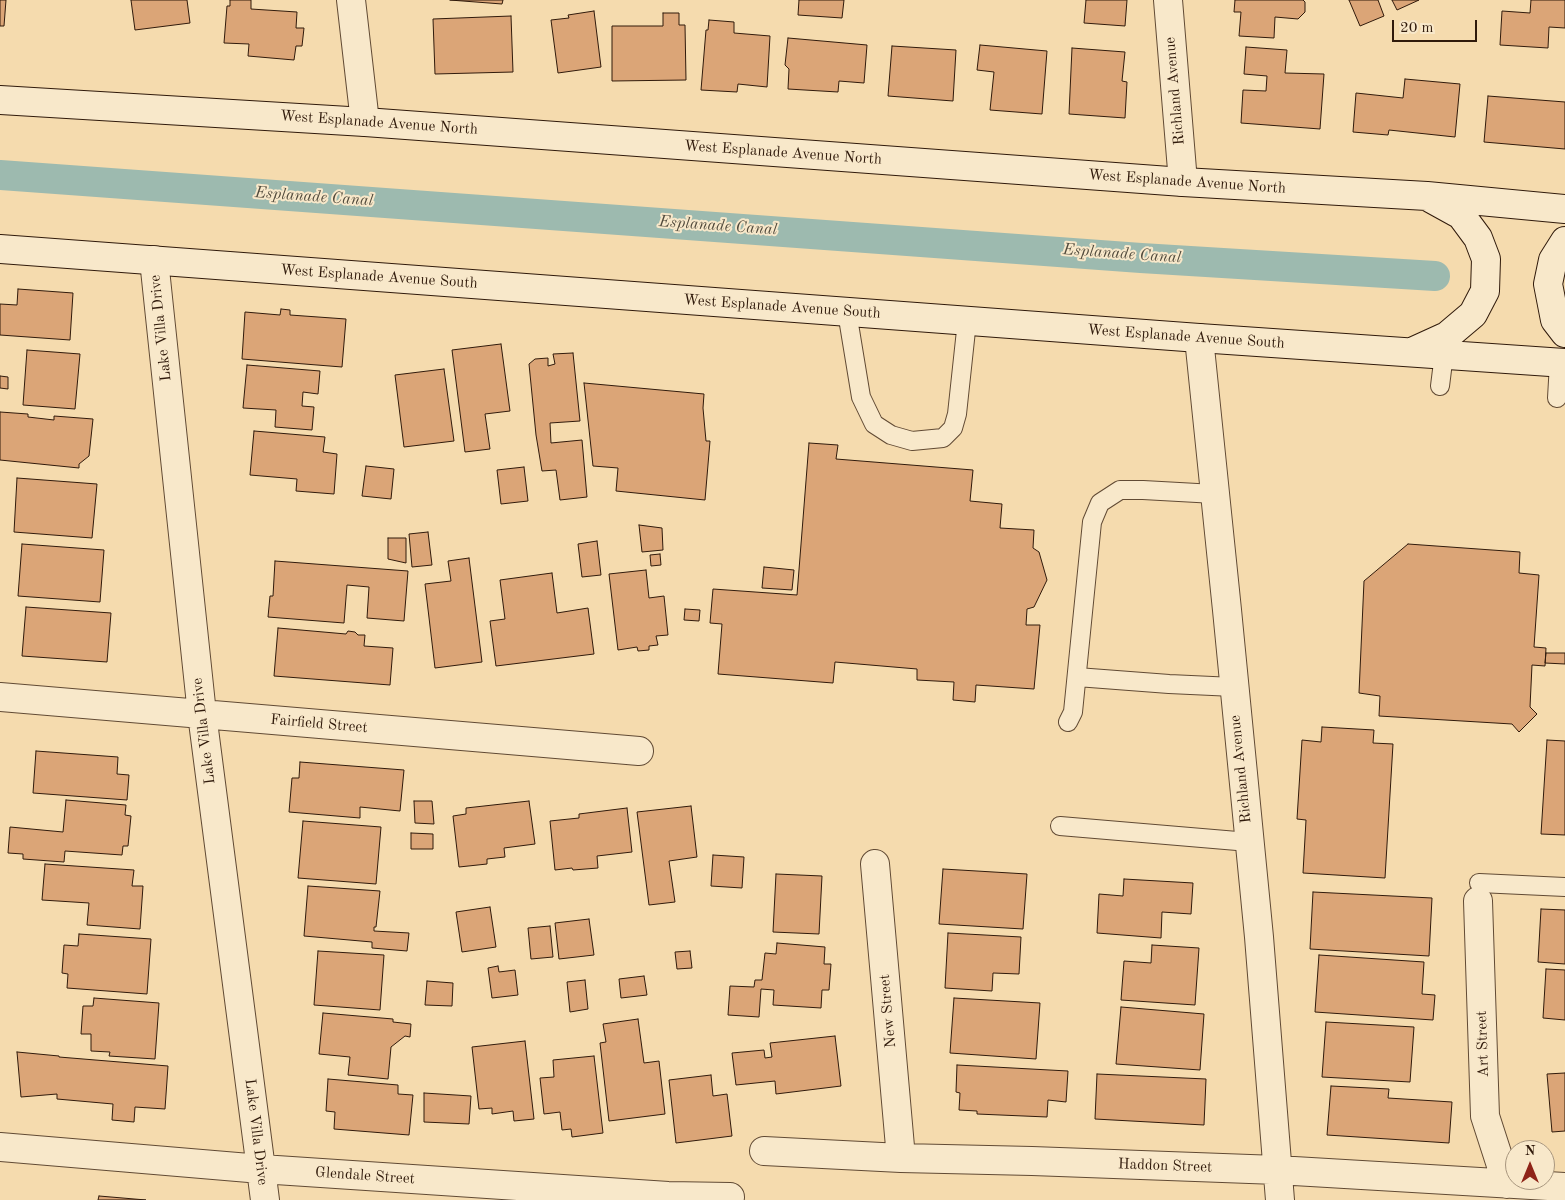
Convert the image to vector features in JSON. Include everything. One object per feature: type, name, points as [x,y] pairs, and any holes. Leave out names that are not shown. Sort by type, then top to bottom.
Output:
[{"type":"street","points":[[351,0],[365,122]]},
{"type":"street","name":"Richland Avenue","points":[[1168,0],[1183,182]]},
{"type":"street","name":"West Esplanade Avenue North","points":[[0,100],[365,122],[1183,182],[1427,196],[1565,209]]},
{"type":"street","points":[[1413,352],[1447,336],[1472,314],[1485,290],[1486,259],[1478,238],[1461,215],[1427,196]]},
{"type":"street","points":[[1565,241],[1553,260],[1548,284],[1555,320],[1565,333]]},
{"type":"street","name":"West Esplanade Avenue South","points":[[0,249],[1562,363]]},
{"type":"street","name":"Lake Villa Drive","points":[[154,260],[202,714],[265,1200]]},
{"type":"street","name":"Richland Avenue","points":[[1199,338],[1258,937],[1280,1200]]},
{"type":"street","name":"Fairfield Street","points":[[0,697],[639,751]]},
{"type":"street","name":"New Street","points":[[875,864],[901,1158]]},
{"type":"street","name":"Art Street","points":[[1478,892],[1485,1116],[1505,1178]]},
{"type":"street","name":"Glendale Street","points":[[0,1147],[262,1169],[668,1196],[730,1197]]},
{"type":"street","name":"Haddon Street","points":[[764,1151],[901,1158],[1278,1170],[1505,1184]]},
{"type":"lane","points":[[847,312],[861,397],[874,424],[891,436],[912,441],[943,438],[952,428],[957,414],[967,321]]},
{"type":"lane","points":[[1440,386],[1444,354]]},
{"type":"lane","points":[[1557,398],[1562,363]]},
{"type":"lane","points":[[1068,722],[1073,712],[1092,522],[1100,503],[1120,490],[1215,494]]},
{"type":"lane","points":[[1077,677],[1234,687]]},
{"type":"lane","points":[[1060,826],[1249,842]]},
{"type":"lane","points":[[1478,892],[1565,888]]},
{"type":"building","points":[[0,0],[6,0],[4,26],[0,26]]},
{"type":"building","points":[[131,0],[187,0],[190,23],[135,30]]},
{"type":"building","points":[[230,0],[251,0],[251,9],[297,12],[296,28],[304,28],[302,46],[296,46],[294,60],[248,56],[249,44],[224,43],[227,6],[230,6]]},
{"type":"building","points":[[450,0],[503,0],[502,4]]},
{"type":"building","points":[[799,0],[844,0],[842,18],[798,15]]},
{"type":"building","points":[[1086,0],[1127,0],[1125,26],[1084,23]]},
{"type":"building","points":[[1235,0],[1303,0],[1305,2],[1305,12],[1298,19],[1275,17],[1274,38],[1239,36],[1241,12],[1234,12]]},
{"type":"building","points":[[1349,0],[1378,0],[1384,16],[1360,26]]},
{"type":"building","points":[[1392,0],[1419,0],[1397,10]]},
{"type":"building","points":[[1531,0],[1565,0],[1565,28],[1549,27],[1548,48],[1500,45],[1502,11],[1530,13]]},
{"type":"building","points":[[594,11],[601,67],[558,73],[551,20],[569,18],[568,15]]},
{"type":"building","points":[[663,13],[679,13],[679,25],[685,25],[686,80],[612,81],[612,26],[663,26]]},
{"type":"building","points":[[511,16],[513,72],[435,74],[433,19]]},
{"type":"building","points":[[709,20],[734,22],[734,33],[770,36],[767,87],[738,84],[737,92],[701,90],[706,30],[708,30]]},
{"type":"building","points":[[788,38],[867,45],[864,83],[839,81],[838,92],[788,89],[789,69],[785,65]]},
{"type":"building","points":[[980,45],[1047,51],[1042,114],[990,110],[994,72],[977,70]]},
{"type":"building","points":[[892,46],[956,50],[953,101],[888,96]]},
{"type":"building","points":[[1246,47],[1287,50],[1285,73],[1324,74],[1320,129],[1241,123],[1243,90],[1266,91],[1267,76],[1244,74]]},
{"type":"building","points":[[1072,48],[1125,52],[1122,81],[1127,82],[1125,118],[1069,114]]},
{"type":"building","points":[[1405,79],[1460,84],[1455,137],[1389,130],[1388,135],[1353,132],[1356,93],[1403,98]]},
{"type":"building","points":[[1488,96],[1565,102],[1565,149],[1484,142]]},
{"type":"building","points":[[18,289],[73,293],[70,340],[0,335],[0,304],[17,305]]},
{"type":"building","points":[[281,309],[290,310],[290,315],[346,319],[342,367],[242,359],[245,312],[280,315]]},
{"type":"building","points":[[501,344],[510,411],[485,414],[490,449],[465,452],[452,350]]},
{"type":"building","points":[[27,350],[80,354],[75,409],[23,405]]},
{"type":"building","points":[[573,353],[580,421],[550,423],[551,443],[582,440],[587,497],[560,500],[556,470],[542,471],[536,435],[529,364],[535,359],[548,358],[548,366],[555,364],[553,354]]},
{"type":"building","points":[[247,365],[320,371],[318,394],[303,392],[302,406],[314,407],[312,430],[275,427],[276,410],[243,408]]},
{"type":"building","points":[[444,369],[454,441],[404,447],[395,375]]},
{"type":"building","points":[[0,376],[8,377],[8,389],[0,388]]},
{"type":"building","points":[[584,383],[704,394],[703,408],[706,441],[710,441],[705,500],[616,491],[618,468],[593,466]]},
{"type":"building","points":[[0,412],[28,414],[28,417],[54,420],[54,416],[93,419],[89,456],[79,464],[79,468],[0,460]]},
{"type":"building","points":[[254,431],[325,437],[323,452],[337,454],[334,494],[296,491],[297,479],[250,475]]},
{"type":"building","points":[[809,443],[838,445],[836,459],[973,470],[970,501],[1002,504],[1000,528],[1034,530],[1033,548],[1039,552],[1047,580],[1034,607],[1027,609],[1026,625],[1040,625],[1034,689],[976,685],[975,702],[953,700],[954,682],[917,680],[917,669],[835,662],[833,683],[718,674],[722,624],[710,623],[713,589],[797,595]]},
{"type":"building","points":[[366,466],[394,469],[391,499],[362,496]]},
{"type":"building","points":[[524,467],[528,501],[501,504],[497,470]]},
{"type":"building","points":[[17,478],[97,484],[92,538],[14,532]]},
{"type":"building","points":[[639,525],[662,528],[663,550],[642,552]]},
{"type":"building","points":[[428,532],[432,565],[412,567],[409,534]]},
{"type":"building","points":[[388,538],[406,538],[406,563],[388,559]]},
{"type":"building","points":[[597,541],[601,575],[582,577],[578,544]]},
{"type":"building","points":[[22,544],[104,550],[100,602],[18,596]]},
{"type":"building","points":[[1408,544],[1520,552],[1519,573],[1539,575],[1534,647],[1546,648],[1545,666],[1532,665],[1530,707],[1537,714],[1519,732],[1512,724],[1379,716],[1380,696],[1359,693],[1364,581]]},
{"type":"building","points":[[660,554],[661,565],[651,566],[650,555]]},
{"type":"building","points":[[469,558],[482,662],[435,668],[425,584],[451,581],[448,561]]},
{"type":"building","points":[[275,561],[408,571],[404,621],[367,618],[369,587],[347,585],[344,623],[268,617],[270,596],[273,596]]},
{"type":"building","points":[[764,567],[794,570],[792,590],[762,588]]},
{"type":"building","points":[[646,570],[649,598],[664,596],[668,635],[656,636],[658,645],[649,646],[649,650],[638,651],[637,647],[618,650],[609,574]]},
{"type":"building","points":[[552,573],[557,613],[588,608],[594,654],[496,666],[490,621],[505,619],[500,580]]},
{"type":"building","points":[[26,607],[111,613],[107,662],[22,656]]},
{"type":"building","points":[[685,609],[700,610],[699,621],[684,620]]},
{"type":"building","points":[[278,628],[346,634],[348,631],[355,632],[358,635],[365,635],[364,646],[393,648],[390,685],[274,676]]},
{"type":"building","points":[[1546,653],[1565,653],[1565,664],[1545,663]]},
{"type":"building","points":[[1322,727],[1374,730],[1373,743],[1393,744],[1385,878],[1303,873],[1306,820],[1297,819],[1302,740],[1321,742]]},
{"type":"building","points":[[1547,740],[1565,741],[1565,835],[1541,834]]},
{"type":"building","points":[[36,751],[118,757],[117,774],[129,775],[127,800],[33,793]]},
{"type":"building","points":[[300,762],[404,770],[400,811],[360,807],[360,818],[289,812],[292,778],[299,778]]},
{"type":"building","points":[[66,800],[126,805],[125,815],[131,816],[128,846],[123,846],[122,855],[65,851],[64,862],[23,859],[23,854],[8,853],[10,827],[63,832]]},
{"type":"building","points":[[414,801],[432,801],[434,824],[415,823]]},
{"type":"building","points":[[529,801],[535,844],[504,848],[505,857],[487,859],[487,864],[459,867],[453,816],[466,814],[466,808]]},
{"type":"building","points":[[691,806],[697,857],[669,861],[675,902],[649,905],[637,812]]},
{"type":"building","points":[[627,808],[632,852],[597,856],[598,868],[555,870],[550,821],[579,818],[579,814]]},
{"type":"building","points":[[303,821],[381,827],[376,884],[298,878]]},
{"type":"building","points":[[411,833],[433,834],[433,849],[411,849]]},
{"type":"building","points":[[713,855],[744,857],[742,888],[711,886]]},
{"type":"building","points":[[45,864],[134,870],[132,886],[143,886],[140,929],[87,925],[89,903],[42,900]]},
{"type":"building","points":[[943,869],[1027,874],[1023,929],[939,924]]},
{"type":"building","points":[[776,874],[822,876],[819,934],[773,932]]},
{"type":"building","points":[[1124,879],[1193,883],[1191,914],[1162,912],[1161,938],[1097,933],[1099,894],[1123,896]]},
{"type":"building","points":[[308,886],[380,891],[374,931],[409,933],[407,951],[372,948],[372,942],[304,936]]},
{"type":"building","points":[[1313,892],[1432,898],[1429,956],[1310,949]]},
{"type":"building","points":[[490,907],[496,947],[462,952],[456,912]]},
{"type":"building","points":[[1541,909],[1565,910],[1565,964],[1538,962]]},
{"type":"building","points":[[589,919],[594,955],[559,959],[555,923]]},
{"type":"building","points":[[550,926],[553,957],[531,959],[528,928]]},
{"type":"building","points":[[948,933],[1021,937],[1019,974],[993,973],[992,991],[945,988]]},
{"type":"building","points":[[79,934],[151,939],[147,994],[67,988],[68,974],[62,973],[64,945],[78,946]]},
{"type":"building","points":[[777,943],[825,947],[824,964],[831,964],[829,990],[822,990],[821,1008],[773,1005],[774,990],[761,989],[759,1017],[728,1015],[730,986],[754,987],[755,980],[762,980],[765,953],[776,954]]},
{"type":"building","points":[[1152,945],[1199,948],[1195,1005],[1121,1000],[1124,961],[1151,963]]},
{"type":"building","points":[[318,951],[384,955],[380,1010],[314,1005]]},
{"type":"building","points":[[690,951],[692,968],[677,969],[675,952]]},
{"type":"building","points":[[1319,955],[1424,962],[1422,994],[1435,995],[1433,1020],[1315,1012]]},
{"type":"building","points":[[498,966],[499,972],[515,970],[518,995],[492,998],[488,968]]},
{"type":"building","points":[[1546,969],[1565,970],[1565,1020],[1543,1018]]},
{"type":"building","points":[[644,976],[647,995],[621,998],[619,979]]},
{"type":"building","points":[[585,980],[588,1009],[570,1012],[567,982]]},
{"type":"building","points":[[427,981],[453,983],[452,1006],[425,1005]]},
{"type":"building","points":[[94,998],[159,1003],[155,1059],[109,1056],[110,1052],[91,1051],[91,1034],[81,1034],[83,1006],[93,1006]]},
{"type":"building","points":[[954,998],[1040,1003],[1036,1059],[950,1053]]},
{"type":"building","points":[[1121,1007],[1204,1014],[1200,1070],[1116,1064]]},
{"type":"building","points":[[323,1013],[393,1019],[393,1022],[411,1024],[410,1037],[405,1036],[391,1047],[388,1079],[348,1075],[350,1057],[319,1054]]},
{"type":"building","points":[[638,1019],[644,1063],[659,1061],[665,1114],[609,1121],[600,1043],[606,1042],[603,1024]]},
{"type":"building","points":[[1326,1022],[1414,1027],[1410,1082],[1322,1077]]},
{"type":"building","points":[[835,1036],[841,1086],[776,1094],[775,1081],[736,1085],[732,1053],[764,1050],[765,1058],[772,1057],[770,1043]]},
{"type":"building","points":[[525,1041],[534,1119],[514,1121],[513,1111],[492,1114],[492,1108],[479,1109],[472,1047]]},
{"type":"building","points":[[17,1052],[168,1066],[165,1109],[135,1107],[134,1122],[112,1120],[113,1104],[57,1099],[57,1094],[21,1097]]},
{"type":"building","points":[[594,1056],[603,1133],[572,1137],[571,1129],[562,1130],[560,1112],[544,1114],[540,1078],[554,1077],[553,1060]]},
{"type":"building","points":[[957,1065],[1068,1071],[1066,1102],[1048,1100],[1047,1117],[977,1114],[977,1111],[959,1110],[960,1093],[956,1092]]},
{"type":"building","points":[[1565,1073],[1565,1131],[1552,1132],[1547,1074]]},
{"type":"building","points":[[1097,1074],[1206,1079],[1204,1125],[1095,1119]]},
{"type":"building","points":[[711,1075],[713,1096],[727,1094],[732,1136],[676,1143],[669,1080]]},
{"type":"building","points":[[328,1079],[398,1085],[398,1094],[413,1095],[409,1135],[334,1129],[335,1112],[326,1111]]},
{"type":"building","points":[[1331,1086],[1389,1089],[1388,1098],[1452,1102],[1449,1143],[1327,1135]]},
{"type":"building","points":[[424,1093],[471,1096],[469,1124],[424,1122]]},
{"type":"building","points":[[99,1196],[146,1200],[98,1200]]},
{"type":"waterway","name":"Esplanade Canal","points":[[0,175],[1141,258],[1435,276]]}]
